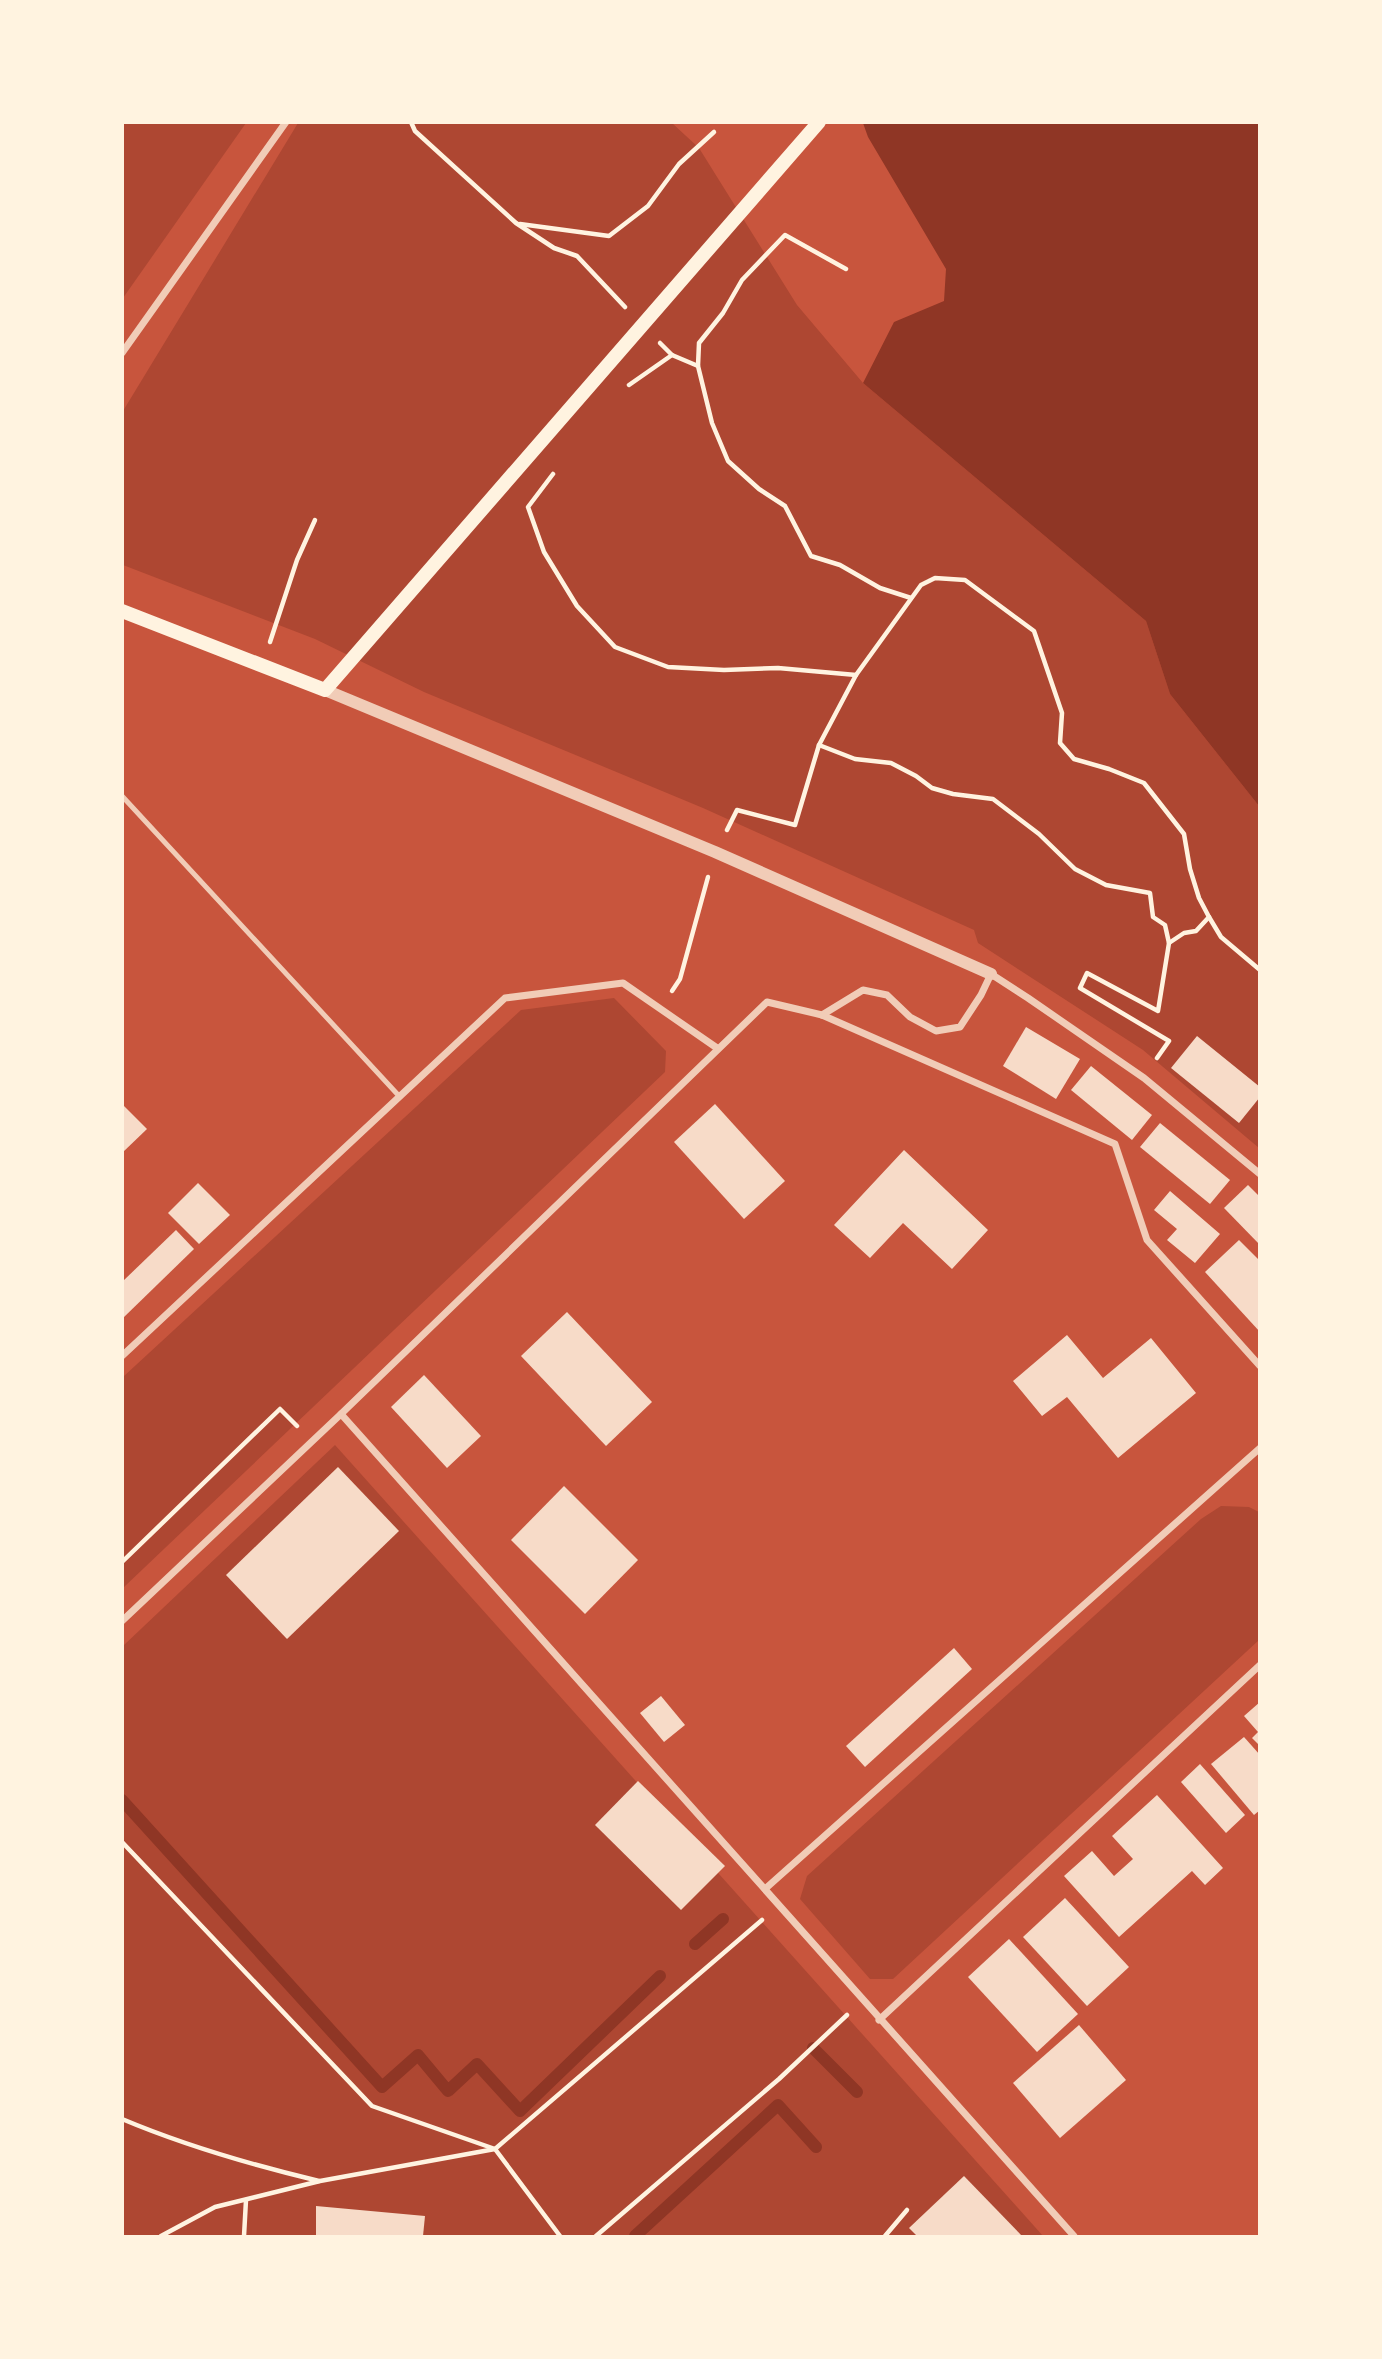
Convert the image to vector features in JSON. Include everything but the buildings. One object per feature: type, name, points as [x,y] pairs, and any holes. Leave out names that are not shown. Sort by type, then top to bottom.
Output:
[{"type":"main road","points":[[122,611],[325,690],[819,122]]},
{"type":"street","points":[[122,353],[286,122]]},
{"type":"street","points":[[325,690],[715,852],[991,974],[1144,1079],[1259,1174]]},
{"type":"street","points":[[822,1015],[863,990],[887,995],[910,1017],[936,1031],[960,1027],[991,974]]},
{"type":"street","points":[[122,1356],[505,998],[624,983],[717,1048]]},
{"type":"street","points":[[122,1621],[341,1414],[766,1002],[822,1015],[1115,1144],[1147,1240],[1259,1366]]},
{"type":"street","points":[[341,1414],[1074,2236]]},
{"type":"street","points":[[765,1889],[1259,1448]]},
{"type":"street","points":[[879,2020],[1259,1665]]},
{"type":"lane","points":[[122,796],[400,1097]]},
{"type":"path","points":[[411,122],[415,131],[516,223],[554,248],[577,256],[634,316]]},
{"type":"path","points":[[516,223],[609,236],[648,206],[679,164],[714,132]]},
{"type":"path","points":[[846,269],[785,235],[742,280],[723,313],[699,343],[698,366],[712,423],[728,461],[759,489],[785,506],[811,556],[840,565],[880,588],[911,598]]},
{"type":"path","points":[[653,336],[672,355],[698,366]]},
{"type":"path","points":[[622,390],[672,355]]},
{"type":"path","points":[[561,463],[528,507],[544,552],[577,606],[615,648],[668,667],[724,670],[778,667],[856,675]]},
{"type":"path","points":[[262,666],[297,560],[315,520]]},
{"type":"path","points":[[660,1009],[680,979],[715,852],[737,810],[795,825],[820,745],[856,675],[921,585],[935,578],[965,580],[1034,631],[1062,713],[1060,743],[1074,759],[1144,783],[1184,834],[1190,869],[1199,898],[1221,937],[1259,970]]},
{"type":"path","points":[[820,745],[855,759],[891,763],[932,788],[953,794],[993,799],[1039,834],[1075,869],[1106,885],[1150,893],[1153,917],[1165,925],[1169,943],[1158,1011],[1087,973],[1080,988],[1169,1041],[1144,1079]]},
{"type":"path","points":[[1169,943],[1184,933],[1196,931],[1209,917]]},
{"type":"path","points":[[122,1562],[280,1409]]},
{"type":"path","points":[[122,1842],[372,2106],[495,2149],[560,2236]]},
{"type":"path","points":[[161,2236],[215,2207],[320,2181],[495,2149],[779,1906]]},
{"type":"path","points":[[596,2236],[779,2079],[863,2000]]},
{"type":"path","points":[[122,2119],[164,2137],[268,2169],[320,2181]]},
{"type":"path","points":[[244,2236],[246,2200]]},
{"type":"path","points":[[885,2236],[907,2210]]},
{"type":"shaded area","points":[[122,123],[246,123],[123,298]]},
{"type":"shaded area","points":[[298,123],[672,123],[699,148],[797,305],[863,383],[1146,621],[1170,694],[1259,806],[1259,1148],[1143,1050],[978,943],[974,930],[703,808],[424,692],[315,639],[123,565],[123,411]]},
{"type":"shaded area","points":[[863,123],[1259,123],[1259,806],[1170,694],[1146,621],[863,383],[894,322],[944,301],[946,269],[868,137]]},
{"type":"shaded area","points":[[614,998],[666,1051],[665,1072],[123,1588],[123,1377],[521,1010]]},
{"type":"shaded area","points":[[335,1445],[1043,2236],[123,2236],[123,1646]]},
{"type":"shaded area","points":[[1221,1506],[1249,1507],[1259,1512],[1259,1640],[893,1979],[870,1979],[800,1899],[807,1876],[1201,1519]]},
{"type":"waterway","points":[[122,1800],[382,2087],[418,2055],[448,2091],[477,2064],[520,2111],[660,1976]]},
{"type":"waterway","points":[[695,1944],[723,1919]]},
{"type":"waterway","points":[[813,2048],[857,2092]]},
{"type":"waterway","points":[[635,2236],[778,2105],[816,2147]]}]
